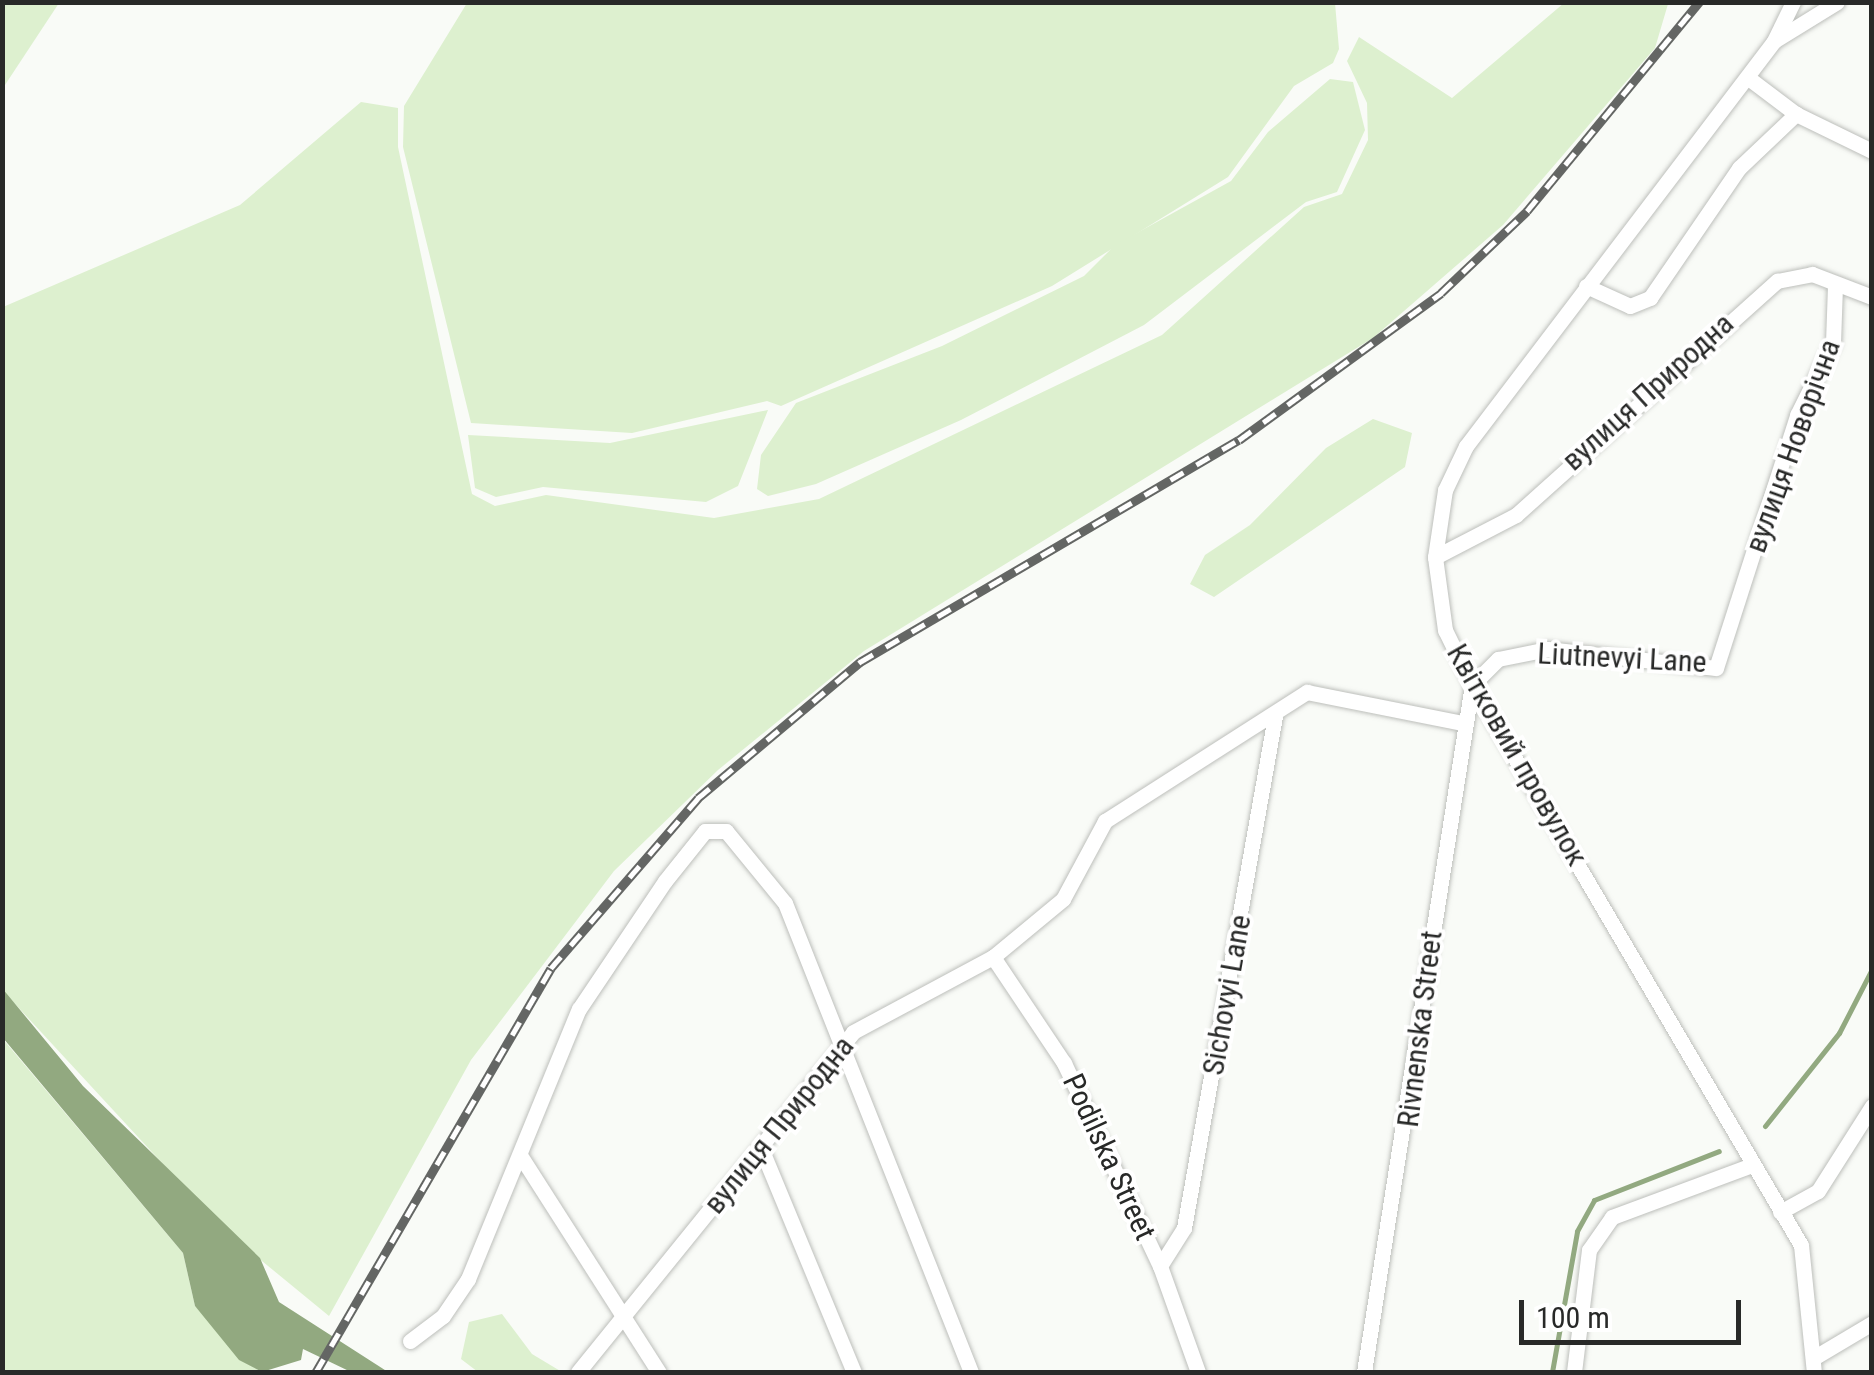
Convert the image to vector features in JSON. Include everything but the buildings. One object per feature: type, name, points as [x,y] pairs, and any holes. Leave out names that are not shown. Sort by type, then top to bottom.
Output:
[{"type":"street","name":"Квітковий провулок","points":[[1792,2],[1774,41],[1466,446],[1445,490],[1435,557],[1444,630],[1472,685],[1809,1268],[1814,1365]]},
{"type":"street","points":[[1774,41],[1837,2]]},
{"type":"street","points":[[1746,78],[1796,114],[1872,151]]},
{"type":"street","points":[[1586,286],[1630,306],[1650,298],[1739,168],[1796,114]]},
{"type":"street","name":"вулиця Природна","points":[[1435,557],[1516,514],[1704,336],[1777,281],[1812,274],[1872,297]]},
{"type":"street","name":"вулиця Новорічна","points":[[1722,661],[1798,415],[1834,343],[1835,286]]},
{"type":"street","name":"Liutnevyi Lane","points":[[1472,685],[1498,659],[1547,649],[1708,668],[1722,661]]},
{"type":"street","name":"Rivnenska Street","points":[[1364,1372],[1418,1072],[1462,724],[1472,685]]},
{"type":"street","name":"вулиця Природна","points":[[578,1372],[844,1042],[993,957],[1064,898],[1105,820],[1275,716],[1307,692],[1330,691],[1462,724]]},
{"type":"street","name":"Sichovyi Lane","points":[[1160,1266],[1184,1228],[1275,716]]},
{"type":"street","points":[[410,1341],[443,1316],[468,1280],[520,1155],[557,1051],[664,880],[705,831],[726,831],[745,864],[785,903],[844,1042],[971,1372]]},
{"type":"street","name":"Podilska Street","points":[[993,957],[1064,1063],[1160,1266],[1198,1372]]},
{"type":"street","points":[[1780,1212],[1818,1191],[1872,1106]]},
{"type":"street","points":[[760,1148],[854,1372]]},
{"type":"street","points":[[520,1155],[659,1372]]},
{"type":"street","points":[[1574,1372],[1588,1250],[1612,1218],[1752,1164]]},
{"type":"street","points":[[1814,1365],[1872,1323]]},
{"type":"shaded area","points":[[2,3],[59,3],[3,88]]},
{"type":"shaded area","points":[[467,3],[1335,3],[1339,49],[1333,63],[1294,86],[1228,177],[1052,286],[781,406],[767,401],[632,433],[471,423],[403,147],[404,106]]},
{"type":"shaded area","points":[[1564,3],[1668,4],[1655,48],[1503,225],[1373,338],[864,651],[718,770],[614,871],[471,1060],[329,1316],[223,1229],[5,993],[3,307],[240,205],[361,102],[398,108],[398,147],[472,494],[495,506],[546,495],[714,518],[819,499],[1162,335],[1304,207],[1342,194],[1368,140],[1367,103],[1347,61],[1359,37],[1452,98]]},
{"type":"shaded area","points":[[1330,79],[1353,82],[1365,130],[1337,192],[1306,202],[1144,325],[961,420],[816,484],[768,496],[757,489],[761,455],[796,403],[942,346],[1084,276],[1115,245],[1231,181],[1268,132]]},
{"type":"shaded area","points":[[768,410],[738,486],[706,502],[543,487],[496,497],[475,488],[468,435],[610,443]]},
{"type":"shaded area","points":[[1373,419],[1412,433],[1405,467],[1214,597],[1190,584],[1205,555],[1250,525],[1326,448]]},
{"type":"shaded area","points":[[2,988],[83,1086],[260,1258],[279,1302],[388,1372],[351,1372],[303,1349],[301,1360],[262,1372],[239,1360],[195,1306],[183,1253],[3,1038]]},
{"type":"shaded area","points":[[2,1038],[183,1253],[195,1306],[260,1372],[3,1372]]},
{"type":"shaded area","points":[[502,1314],[532,1354],[562,1372],[478,1372],[461,1359],[469,1322]]},
{"type":"waterway","points":[[1765,1126],[1839,1033],[1872,969]]},
{"type":"waterway","points":[[1552,1372],[1577,1231],[1594,1200],[1719,1151]]},
{"type":"railway","points":[[316,1372],[551,968],[698,798],[860,662],[1239,440],[1441,293],[1527,211],[1699,2]]}]
